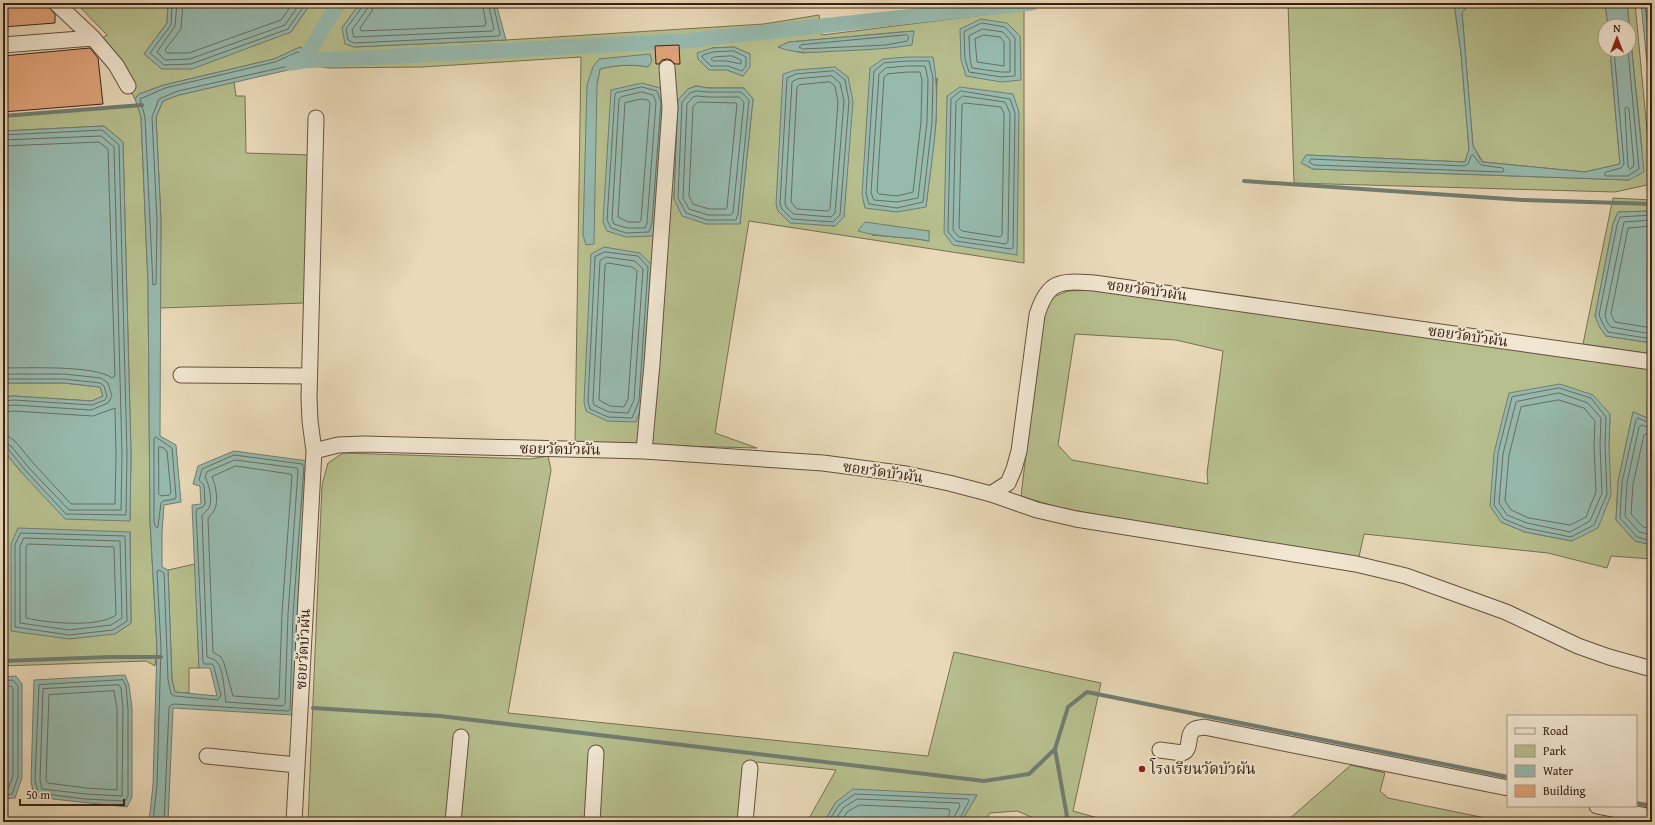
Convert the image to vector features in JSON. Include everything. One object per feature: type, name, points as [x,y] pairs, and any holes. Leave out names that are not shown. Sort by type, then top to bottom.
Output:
[{"type":"street","points":[[56,3],[93,38],[116,65],[128,86]]},
{"type":"street","points":[[3,45],[93,38]]},
{"type":"street","points":[[644,451],[670,108],[667,68]]},
{"type":"street","points":[[314,451],[310,421],[309,376],[316,118]]},
{"type":"street","name":"ซอยวัดบัวผัน","points":[[294,822],[314,451],[338,445],[364,444],[644,451],[823,463],[906,474],[949,483],[990,494],[1008,483],[1019,451],[1037,315],[1042,300],[1048,290],[1059,284],[1072,281],[1652,362]]},
{"type":"street","points":[[181,375],[309,376]]},
{"type":"street","points":[[990,494],[1037,510],[1076,519],[1356,564],[1406,576],[1506,612],[1578,646],[1602,655],[1652,669]]},
{"type":"street","points":[[1160,750],[1182,753],[1185,752],[1187,750],[1191,733],[1194,729],[1204,727],[1507,788]]},
{"type":"street","points":[[453,822],[461,737]]},
{"type":"street","points":[[592,822],[596,753]]},
{"type":"street","points":[[207,756],[297,765]]},
{"type":"street","points":[[746,822],[750,768]]},
{"type":"street","points":[[1602,807],[1652,817]]},
{"type":"green space","points":[[76,3],[168,3],[167,23],[144,54],[162,69],[291,32],[311,3],[360,3],[342,28],[354,47],[506,40],[764,24],[819,15],[822,35],[1024,10],[1024,263],[749,221],[715,433],[757,448],[575,443],[581,57],[423,67],[328,68],[310,65],[311,55],[300,47],[274,59],[164,85],[139,94],[135,99],[101,39],[107,35]],"holes":[[[913,31],[912,44],[803,53],[779,47],[789,42]],[[734,47],[750,54],[743,76],[727,70],[712,48]],[[599,59],[651,61],[648,67],[624,65],[600,69],[597,84]],[[937,78],[936,123],[926,206]],[[696,86],[708,88],[743,88],[753,99],[740,224],[674,199],[678,101],[688,89]],[[844,217],[835,226],[810,224]],[[929,231],[928,241],[872,235]]]},
{"type":"green space","points":[[1288,3],[1454,3],[1461,53],[1469,149],[1465,162],[1306,155],[1302,163],[1313,169],[1629,180],[1642,149],[1633,58],[1637,58],[1637,24],[1652,184],[1615,192],[1294,183]]},
{"type":"green space","points":[[1470,3],[1605,3],[1607,18],[1597,18],[1597,58],[1611,58],[1620,164],[1585,172],[1483,162],[1473,146],[1462,13]]},
{"type":"green space","points":[[1627,3],[1635,3],[1636,18],[1629,18]]},
{"type":"green space","points":[[234,82],[236,96],[245,96],[246,153],[310,155],[304,303],[160,308],[161,220],[156,117],[163,101],[179,95]]},
{"type":"green space","points":[[138,105],[141,117],[148,283],[150,521],[157,648],[155,666],[146,661],[3,666],[3,450],[23,474],[130,520],[131,454],[123,142],[104,126],[3,131],[3,116]],"holes":[[[130,532],[131,623],[115,634]]]},
{"type":"green space","points":[[1613,198],[1652,200],[1652,211],[1618,212],[1613,224],[1595,316],[1606,336],[1652,343],[1652,354],[1583,344]]},
{"type":"green space","points":[[1095,290],[1652,367],[1652,420],[1633,412],[1618,482],[1616,520],[1635,541],[1652,545],[1652,559],[1611,556],[1607,568],[1548,553],[1364,534],[1359,557],[1114,518],[1057,507],[1021,496],[1041,328],[1048,299],[1068,291]],"holes":[[[1075,334],[1176,340],[1223,351],[1207,473],[1208,484],[1072,460],[1058,445]],[[1610,415],[1609,445],[1572,541],[1525,532],[1501,522]]]},
{"type":"green space","points":[[3,383],[64,383],[100,387],[103,396],[92,401],[13,396],[3,397]]},
{"type":"green space","points":[[343,453],[530,459],[548,456],[551,470],[508,713],[928,756],[954,652],[1101,683],[1073,811],[1112,822],[1043,822],[1017,811],[990,813],[984,822],[961,822],[977,795],[836,802],[824,822],[807,822],[836,770],[756,762],[751,822],[308,822],[322,485],[328,463]]},
{"type":"green space","points":[[195,564],[199,668],[189,668],[189,693],[175,692],[172,680],[168,570]]},
{"type":"green space","points":[[1351,765],[1385,773],[1380,791],[1388,798],[1505,822],[1301,822],[1288,820]]},
{"type":"water","points":[[168,3],[311,3],[291,32],[192,69],[162,69],[144,54],[167,23]]},
{"type":"water","points":[[360,3],[496,3],[506,40],[354,47],[345,44],[342,28]]},
{"type":"water","points":[[1454,3],[1470,3],[1462,13],[1473,146],[1482,162],[1585,172],[1620,164],[1611,58],[1633,58],[1644,172],[1629,180],[1313,169],[1301,163],[1306,155],[1465,162],[1469,149],[1461,53]]},
{"type":"water","points":[[1605,3],[1627,3],[1629,18],[1607,18]]},
{"type":"water","points":[[1641,3],[1652,3],[1652,113]]},
{"type":"water","points":[[981,19],[1007,23],[1020,36],[1021,80],[1001,82],[966,76],[961,60],[960,29]]},
{"type":"water","points":[[914,31],[912,45],[866,50],[808,52],[786,50],[778,47],[789,42]]},
{"type":"water","points":[[300,47],[311,55],[310,65],[179,95],[163,101],[156,117],[161,220],[160,436],[176,445],[181,502],[164,505],[162,533],[162,567],[168,570],[172,680],[175,692],[217,696],[210,668],[199,668],[192,505],[201,504],[200,486],[193,484],[198,466],[234,451],[308,461],[297,614],[293,715],[173,708],[168,822],[149,822],[153,785],[157,648],[150,521],[148,283],[141,117],[135,99],[139,94],[164,85],[274,59]]},
{"type":"water","points":[[734,47],[750,54],[750,67],[743,76],[727,70],[709,70],[698,59],[697,53],[712,48]]},
{"type":"water","points":[[650,54],[652,61],[648,67],[624,65],[600,69],[597,84],[594,244],[586,245],[583,235],[587,85],[593,67],[599,59]]},
{"type":"water","points":[[933,57],[936,75],[937,94],[935,132],[926,207],[897,212],[865,208],[862,194],[870,68],[883,59]]},
{"type":"water","points":[[835,67],[848,77],[853,101],[844,217],[835,226],[790,223],[778,211],[776,204],[783,74],[796,70]]},
{"type":"water","points":[[642,83],[660,88],[665,101],[656,224],[653,236],[626,237],[607,231],[603,222],[611,90]]},
{"type":"water","points":[[696,86],[708,88],[744,88],[753,99],[740,224],[706,224],[682,216],[674,199],[678,100],[688,89]]},
{"type":"water","points":[[960,87],[1013,94],[1019,112],[1017,255],[953,245],[944,233],[947,96]]},
{"type":"water","points":[[104,126],[123,142],[131,454],[130,521],[65,519],[3,450],[3,397],[13,396],[92,401],[103,396],[100,387],[64,383],[3,383],[3,131]]},
{"type":"water","points":[[1652,211],[1652,343],[1606,336],[1599,326],[1595,316],[1613,224],[1618,212]]},
{"type":"water","points":[[865,222],[929,231],[929,241],[875,235],[858,231]]},
{"type":"water","points":[[604,247],[640,253],[652,265],[643,402],[636,422],[607,421],[586,411],[584,402],[591,254]]},
{"type":"water","points":[[1560,384],[1593,395],[1610,414],[1609,445],[1611,495],[1598,528],[1572,541],[1525,532],[1501,522],[1490,506],[1494,453],[1509,393]]},
{"type":"water","points":[[1633,412],[1652,420],[1652,545],[1635,541],[1616,520],[1618,482]]},
{"type":"water","points":[[18,528],[130,532],[131,623],[115,634],[69,639],[11,631],[11,544]]},
{"type":"water","points":[[125,675],[129,685],[132,708],[132,797],[127,807],[34,797],[31,781],[34,680]]},
{"type":"water","points":[[16,676],[22,684],[22,778],[15,798],[3,799],[3,677]]},
{"type":"water","points":[[853,789],[977,795],[961,822],[824,822],[836,802]]},
{"type":"building","points":[[3,3],[45,3],[55,14],[55,23],[3,27]]},
{"type":"building","points":[[679,45],[680,64],[675,64],[671,60],[667,59],[662,60],[659,64],[656,64],[655,46]]},
{"type":"building","points":[[90,48],[98,58],[103,104],[3,112],[3,56]]},
{"type":"waterway","points":[[292,63],[303,61],[339,3]]},
{"type":"waterway","points":[[303,61],[684,41],[1032,3]]},
{"type":"waterway","points":[[3,116],[142,105]]},
{"type":"waterway","points":[[1244,181],[1523,200],[1652,204]]},
{"type":"waterway","points":[[3,661],[110,657],[161,657]]},
{"type":"waterway","points":[[1068,822],[1055,749],[1068,707],[1087,692],[1507,777]]},
{"type":"waterway","points":[[313,708],[440,716],[984,781],[1029,774],[1055,749]]},
{"type":"waterway","points":[[1637,803],[1652,806]]},
{"type":"place","name":"โรงเรียนวัดบัวผัน","points":[[1142,769]]}]
